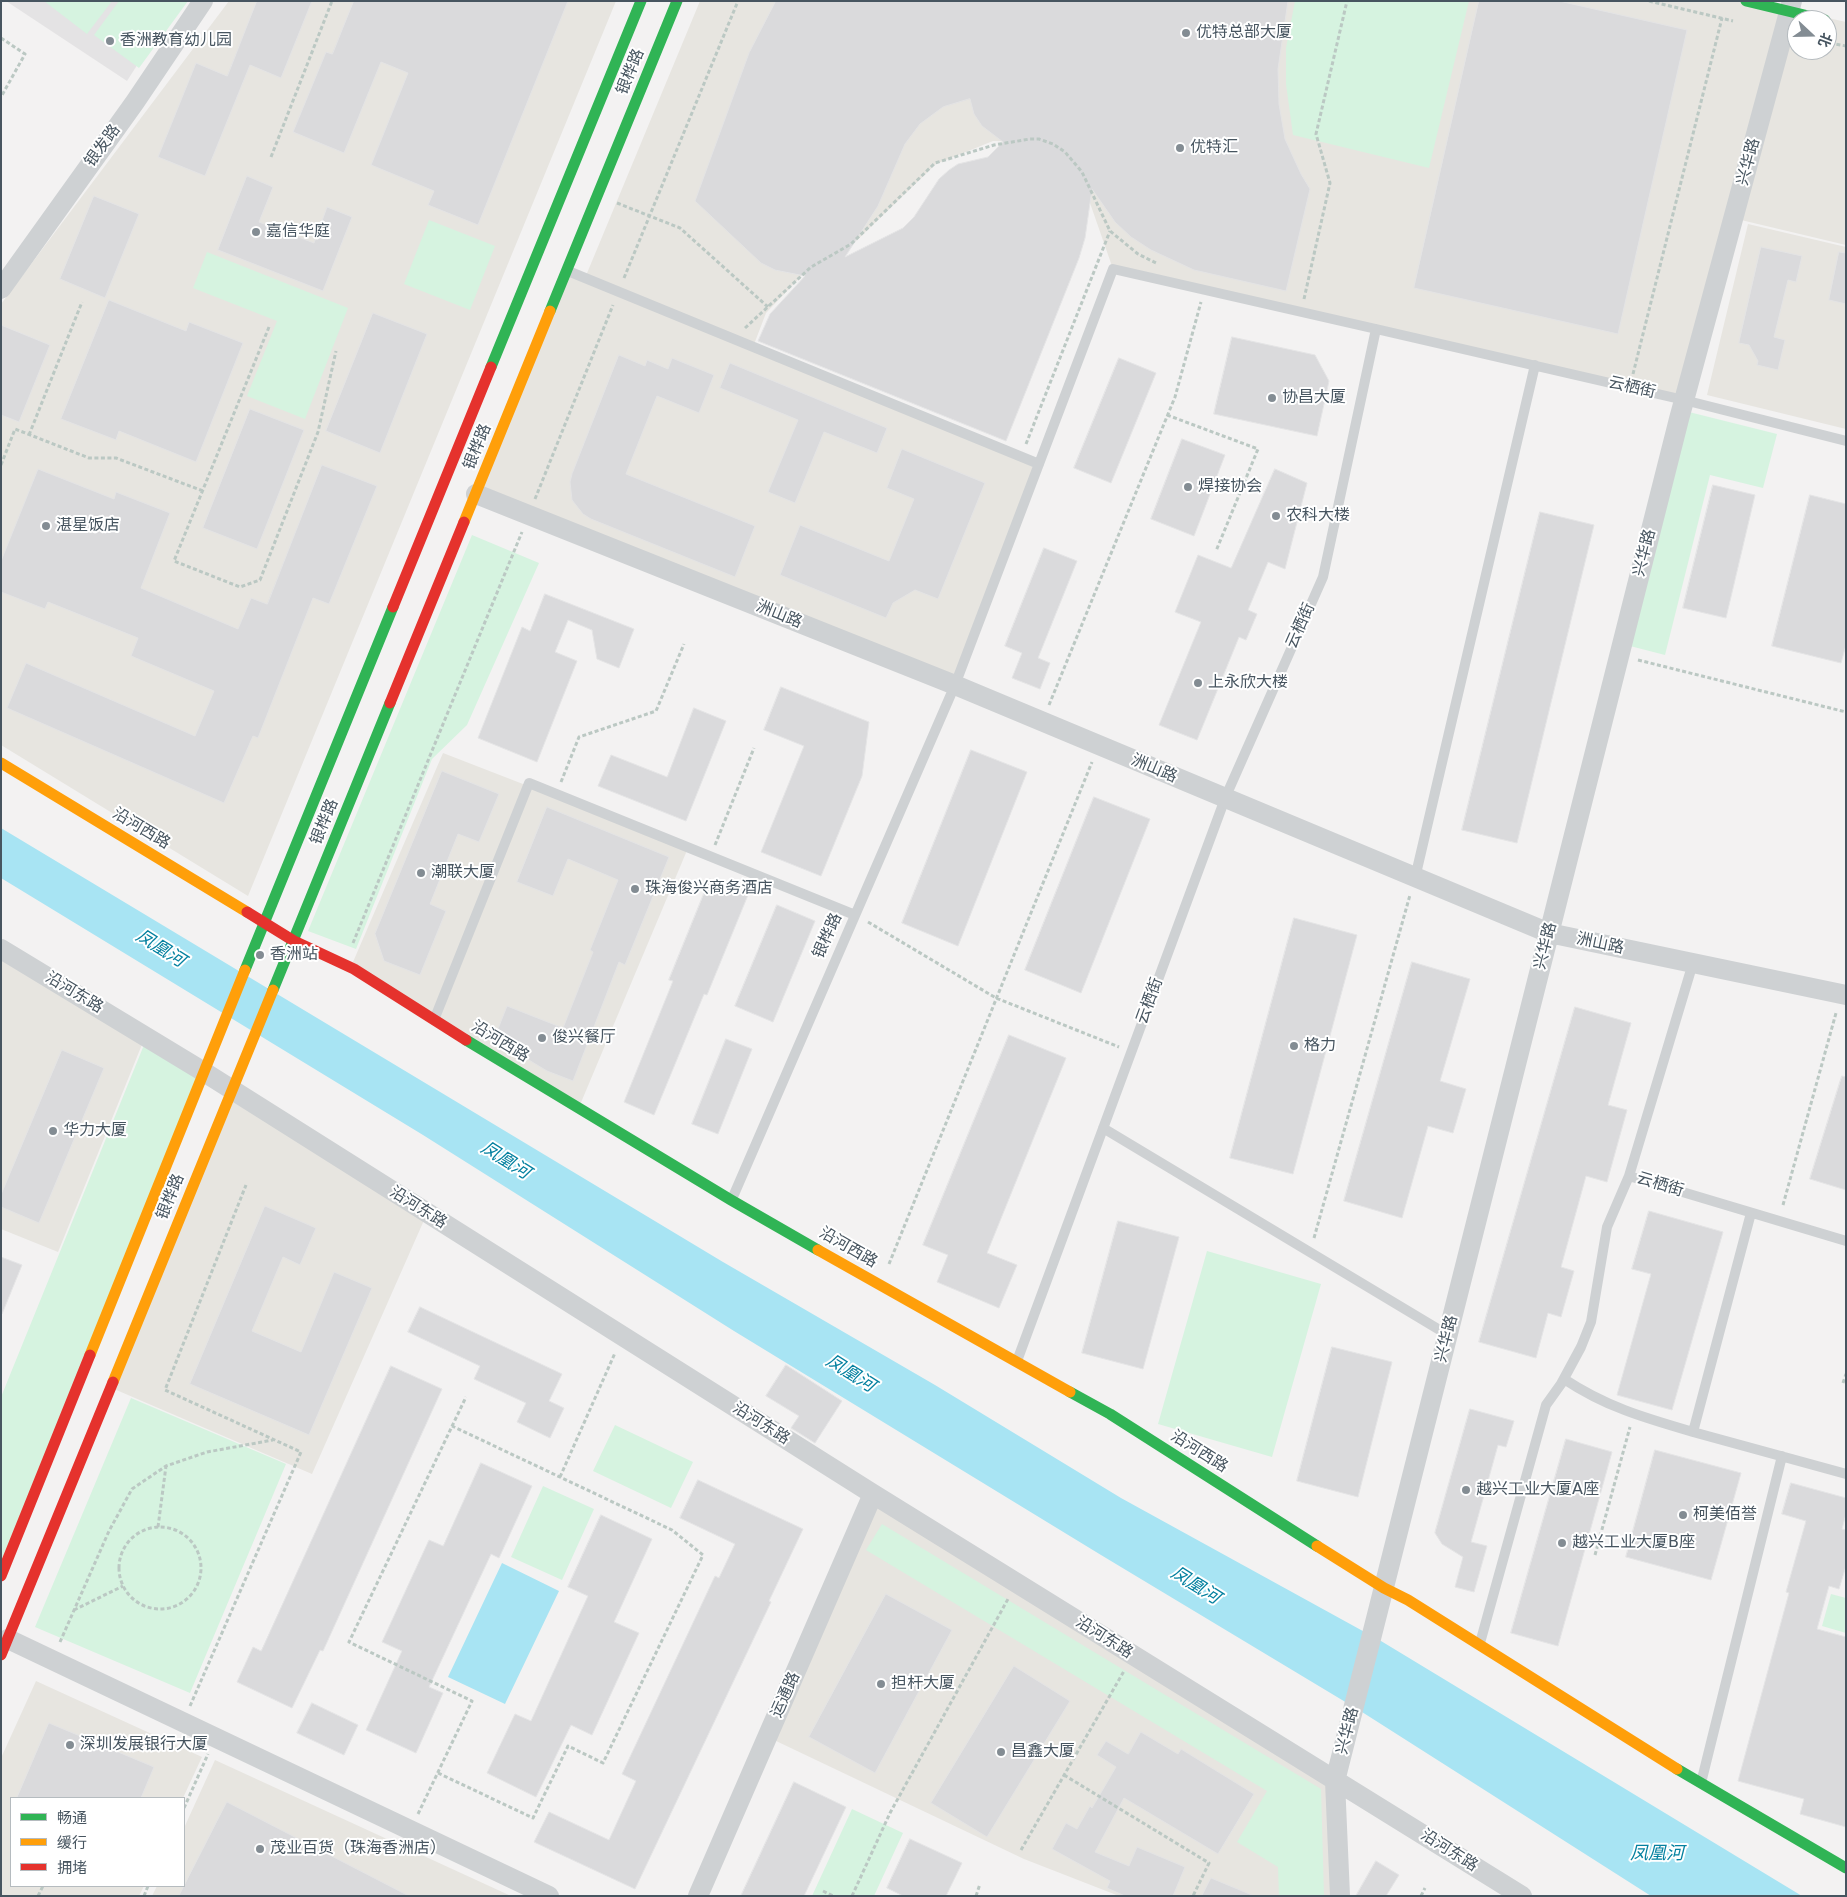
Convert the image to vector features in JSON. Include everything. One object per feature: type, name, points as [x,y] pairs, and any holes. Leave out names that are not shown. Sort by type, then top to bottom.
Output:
[{"type":"main road","name":"银桦路","points":[[1,1576],[264,922],[641,1]]},
{"type":"main road","name":"银桦路","points":[[4,1647],[677,1]]},
{"type":"main road","points":[[1746,1],[1790,6]]},
{"type":"main road","name":"沿河西路","points":[[1,763],[294,941],[344,965],[731,1200],[1016,1363],[1110,1414],[1384,1588],[1408,1600],[1701,1784],[1846,1868]]},
{"type":"street","name":"银发路","points":[[1,289],[135,102],[203,1]]},
{"type":"street","name":"兴华路","points":[[1340,1896],[1335,1781],[1684,400],[1790,6]]},
{"type":"street","name":"洲山路","points":[[476,494],[955,685],[1549,934],[1844,995]]},
{"type":"street","name":"沿河东路","points":[[1,949],[204,1072],[232,1092],[873,1494],[1522,1896]]},
{"type":"street","name":"运通路","points":[[698,1896],[873,1494]]},
{"type":"street","points":[[4,1647],[52,1660],[410,1830],[538,1894]]},
{"type":"lane","name":"银桦路","points":[[731,1200],[955,685],[1113,269],[1204,290]]},
{"type":"lane","points":[[568,271],[1039,464]]},
{"type":"lane","points":[[1204,290],[1376,329]]},
{"type":"lane","name":"云栖街","points":[[1016,1363],[1225,798],[1323,577],[1376,329],[1630,387],[1846,441]]},
{"type":"lane","points":[[1415,878],[1535,365]]},
{"type":"lane","points":[[434,1021],[529,783],[855,915]]},
{"type":"lane","name":"云栖街","points":[[1693,963],[1629,1176],[1846,1242]]},
{"type":"lane","points":[[1103,1128],[1448,1335]]},
{"type":"lane","points":[[1480,1645],[1546,1405],[1564,1379],[1581,1347],[1591,1322],[1607,1227],[1629,1176]]},
{"type":"lane","points":[[1693,1432],[1751,1213]]},
{"type":"lane","points":[[1564,1379],[1588,1395],[1634,1414],[1846,1474]]},
{"type":"lane","points":[[1701,1784],[1782,1456]]},
{"type":"path","points":[[271,157],[332,1]]},
{"type":"path","points":[[344,965],[738,1]]},
{"type":"path","points":[[1301,312],[1330,183],[1316,134],[1347,1]]},
{"type":"path","points":[[1649,1],[1739,22]]},
{"type":"path","points":[[1630,387],[1722,18]]},
{"type":"path","points":[[1,38],[25,54],[1,97]]},
{"type":"path","points":[[733,339],[811,267],[851,244],[935,163],[994,145],[1030,139],[1053,144],[1065,152],[1082,172],[1110,231],[1138,254],[1162,266]]},
{"type":"path","points":[[598,195],[680,228],[768,307]]},
{"type":"path","points":[[1021,456],[1110,231]]},
{"type":"path","points":[[1042,722],[1174,397],[1204,290]]},
{"type":"path","points":[[30,435],[82,302]]},
{"type":"path","points":[[269,327],[174,561],[240,587],[260,580],[318,432],[336,351]]},
{"type":"path","points":[[1167,414],[1258,449],[1216,551]]},
{"type":"path","points":[[1,464],[15,430],[89,458],[116,458],[203,491]]},
{"type":"path","points":[[556,795],[579,737],[656,711],[684,644]]},
{"type":"path","points":[[1619,656],[1846,712]]},
{"type":"path","points":[[880,1285],[1098,745]]},
{"type":"path","points":[[711,857],[754,748]]},
{"type":"path","points":[[1310,1252],[1415,878]]},
{"type":"path","points":[[855,915],[996,998],[1131,1052]]},
{"type":"path","points":[[1783,1205],[1844,995]]},
{"type":"path","points":[[183,1722],[301,1452],[165,1390],[246,1185]]},
{"type":"path","points":[[560,1477],[622,1337]]},
{"type":"path","points":[[1843,1383],[1846,1374]]},
{"type":"path","points":[[410,1830],[472,1701],[349,1642],[466,1397]]},
{"type":"path","points":[[1595,1554],[1634,1414]]},
{"type":"path","points":[[438,1773],[533,1818],[568,1746],[603,1763],[703,1555],[672,1530],[452,1426]]},
{"type":"path","points":[[52,1660],[109,1531],[132,1489],[166,1466],[207,1452],[274,1439]]},
{"type":"path","points":[[158,1526],[166,1466]]},
{"type":"path","points":[[158,1526],[172,1528],[184,1534],[193,1544],[199,1556],[200,1570],[197,1583],[191,1594],[180,1603],[168,1608],[154,1608],[142,1605],[131,1597],[123,1586],[119,1573],[124,1547],[133,1537],[145,1529],[158,1526]]},
{"type":"path","points":[[852,1896],[890,1813],[1017,1583]]},
{"type":"path","points":[[74,1610],[123,1586]]},
{"type":"path","points":[[1021,1850],[1133,1656]]},
{"type":"path","points":[[185,1806],[216,1738]]},
{"type":"path","points":[[1064,1775],[1209,1863],[1193,1896]]},
{"type":"path","points":[[976,1896],[980,1884]]},
{"type":"path","points":[[1421,1896],[1425,1888]]},
{"type":"path","points":[[824,1891],[833,1896]]},
{"type":"shaded area","name":"香洲教育幼儿园","points":[[6,1],[178,1],[127,81]]},
{"type":"shaded area","points":[[229,1],[616,1],[248,896],[1,745],[1,304]]},
{"type":"shaded area","points":[[700,1],[1745,1],[1787,12],[1787,19],[1684,400],[1113,269],[1075,160],[1038,142],[993,141],[936,164],[851,246],[810,267],[766,313],[753,347],[1039,464],[955,685],[477,494],[568,271],[585,278]]},
{"type":"shaded area","points":[[1837,20],[1846,22],[1846,245],[1741,220],[1787,48],[1787,60],[1837,60]]},
{"type":"shaded area","points":[[1748,224],[1846,247],[1846,429],[1707,395]]},
{"type":"shaded area","points":[[443,753],[688,848],[577,1112],[353,962]]},
{"type":"shaded area","points":[[1,949],[145,1037],[58,1252],[1,1229]]},
{"type":"shaded area","points":[[235,1097],[425,1218],[312,1474],[114,1389]]},
{"type":"shaded area","points":[[876,1507],[1328,1784],[1332,1896],[1119,1896],[1024,1859],[774,1740]]},
{"type":"shaded area","points":[[36,1681],[202,1757],[183,1797],[10,1797],[10,1887],[144,1887],[139,1896],[1,1896],[1,1758]]},
{"type":"shaded area","points":[[215,1760],[511,1896],[152,1896],[156,1887],[185,1887],[185,1826]]},
{"type":"green space","points":[[44,1],[112,1],[87,34]]},
{"type":"green space","points":[[119,1],[188,1],[139,68],[94,35]]},
{"type":"green space","points":[[1295,1],[1469,1],[1429,168],[1293,135],[1286,84],[1286,48]]},
{"type":"green space","points":[[429,220],[495,246],[470,310],[404,284]]},
{"type":"green space","points":[[207,252],[348,308],[305,419],[247,396],[277,321],[193,288]]},
{"type":"green space","points":[[1689,412],[1777,434],[1763,488],[1710,475],[1665,655],[1630,646]]},
{"type":"green space","points":[[472,535],[539,563],[467,725],[432,759],[356,949],[308,931]]},
{"type":"green space","points":[[146,1040],[201,1073],[1,1572],[1,1397]]},
{"type":"green space","points":[[1207,1251],[1321,1284],[1272,1457],[1158,1424]]},
{"type":"green space","points":[[131,1398],[286,1464],[190,1693],[35,1627]]},
{"type":"green space","points":[[615,1425],[693,1462],[671,1508],[593,1471]]},
{"type":"green space","points":[[543,1486],[594,1509],[562,1580],[511,1557]]},
{"type":"green space","points":[[882,1524],[1321,1789],[1324,1896],[1279,1896],[1278,1867],[1237,1842],[1267,1791],[866,1550]]},
{"type":"green space","points":[[1831,1594],[1846,1598],[1846,1633],[1822,1626]]},
{"type":"green space","points":[[852,1809],[903,1833],[874,1896],[812,1896]]},
{"type":"water","name":"凤凰河","points":[[1,828],[723,1262],[935,1385],[1121,1498],[1381,1641],[1802,1896],[1651,1896],[1362,1712],[734,1331],[423,1135],[1,878]]},
{"type":"water","points":[[502,1563],[559,1591],[505,1704],[448,1677]]},
{"type":"building","points":[[257,1],[312,1],[281,78],[250,65],[205,176],[158,157],[196,63],[227,76]]},
{"type":"building","points":[[354,1],[568,1],[478,225],[428,205],[434,191],[371,165],[408,73],[381,62],[344,153],[293,132],[326,52],[332,54]]},
{"type":"building","name":"优特汇","points":[[776,1],[1288,1],[1278,69],[1279,104],[1285,139],[1310,189],[1286,291],[1194,270],[1151,250],[1131,237],[1115,222],[1092,189],[1085,238],[1079,258],[1006,441],[758,341],[770,314],[805,276],[775,270],[761,263],[695,201],[749,53]],"holes":[[[970,99],[974,114],[982,126],[1003,142],[988,157],[958,164],[949,170],[939,179],[914,217],[903,228],[845,257],[878,206],[905,144],[920,124],[943,107]]]},
{"type":"building","points":[[1479,1],[1559,1],[1687,30],[1618,334],[1414,288]]},
{"type":"building","name":"嘉信华庭","points":[[247,176],[273,187],[259,222],[314,243],[327,207],[352,217],[323,291],[218,250]]},
{"type":"building","points":[[94,196],[139,214],[105,298],[60,279]]},
{"type":"building","points":[[1761,247],[1802,256],[1796,282],[1788,280],[1774,337],[1785,340],[1778,370],[1757,365],[1758,361],[1749,345],[1739,343]]},
{"type":"building","points":[[1839,252],[1846,253],[1846,304],[1829,300]]},
{"type":"building","points":[[109,300],[186,331],[189,322],[243,343],[196,462],[119,431],[116,440],[61,419]]},
{"type":"building","points":[[373,313],[427,334],[380,453],[326,431]]},
{"type":"building","points":[[1,325],[50,345],[19,422],[1,415]]},
{"type":"building","name":"协昌大厦","points":[[1232,337],[1315,355],[1329,381],[1317,436],[1214,414]]},
{"type":"building","points":[[619,355],[645,366],[647,360],[668,369],[672,358],[714,375],[699,413],[657,396],[626,474],[755,526],[735,577],[591,519],[583,514],[572,500],[570,482],[572,474]]},
{"type":"building","points":[[1119,358],[1156,373],[1111,483],[1074,468]]},
{"type":"building","points":[[730,363],[887,428],[877,453],[824,432],[795,503],[768,492],[798,420],[720,388]]},
{"type":"building","points":[[250,409],[304,430],[257,549],[203,528]]},
{"type":"building","name":"焊接协会","points":[[1182,439],[1225,455],[1194,536],[1151,519]]},
{"type":"building","points":[[902,449],[985,483],[938,599],[915,590],[893,603],[886,618],[780,575],[800,525],[889,561],[914,499],[887,488]]},
{"type":"building","points":[[322,465],[377,486],[329,604],[313,598],[258,738],[253,736],[224,803],[7,708],[26,663],[195,736],[214,691],[131,656],[138,638],[48,602],[45,609],[1,592],[1,561],[38,469],[114,499],[116,492],[170,513],[141,588],[238,629],[251,598],[267,604]]},
{"type":"building","name":"上永欣大楼","points":[[1275,469],[1307,483],[1285,569],[1268,562],[1248,610],[1257,614],[1246,640],[1239,637],[1197,740],[1159,725],[1201,622],[1175,612],[1198,555],[1231,568]]},
{"type":"building","points":[[1713,485],[1755,495],[1726,618],[1683,608]]},
{"type":"building","points":[[1810,495],[1846,504],[1846,645],[1841,663],[1772,646]]},
{"type":"building","points":[[1540,512],[1594,525],[1517,843],[1462,830]]},
{"type":"building","points":[[1044,548],[1077,561],[1038,658],[1050,663],[1040,689],[1012,678],[1022,653],[1005,646]]},
{"type":"building","points":[[545,594],[634,629],[619,668],[597,659],[592,630],[568,620],[555,652],[577,661],[537,762],[478,738],[522,627],[530,631]]},
{"type":"building","points":[[781,687],[869,722],[862,776],[821,876],[761,852],[804,746],[764,730]]},
{"type":"building","points":[[694,708],[726,721],[686,821],[598,786],[611,755],[667,777]]},
{"type":"building","points":[[971,750],[1027,772],[958,946],[902,923]]},
{"type":"building","name":"潮联大厦","points":[[442,771],[499,794],[479,842],[458,834],[430,904],[446,911],[420,975],[384,961],[375,934]]},
{"type":"building","points":[[1094,797],[1150,819],[1081,993],[1025,970]]},
{"type":"building","name":"珠海俊兴商务酒店","points":[[547,807],[669,857],[625,965],[619,962],[573,1081],[547,1071],[494,1039],[507,1006],[563,1028],[593,952],[590,950],[618,880],[568,859],[553,896],[517,882]]},
{"type":"building","points":[[710,879],[748,895],[707,995],[704,994],[654,1115],[624,1102],[673,981],[669,980]]},
{"type":"building","points":[[777,905],[815,921],[773,1022],[735,1006]]},
{"type":"building","name":"格力","points":[[1294,918],[1357,935],[1293,1174],[1230,1158]]},
{"type":"building","points":[[1412,962],[1470,979],[1440,1081],[1466,1089],[1453,1133],[1428,1126],[1402,1218],[1344,1201]]},
{"type":"building","points":[[1575,1007],[1631,1023],[1608,1105],[1627,1110],[1607,1182],[1586,1176],[1561,1267],[1574,1271],[1561,1317],[1548,1313],[1536,1358],[1479,1342]]},
{"type":"building","points":[[1009,1035],[1066,1058],[987,1253],[1017,1265],[999,1308],[937,1282],[948,1255],[923,1245]]},
{"type":"building","points":[[726,1039],[752,1049],[718,1134],[692,1124]]},
{"type":"building","name":"华力大厦","points":[[62,1050],[104,1068],[39,1223],[1,1207],[1,1195]]},
{"type":"building","points":[[1842,1076],[1846,1077],[1846,1190],[1810,1179]]},
{"type":"building","points":[[265,1206],[316,1228],[300,1265],[283,1257],[252,1331],[301,1352],[334,1272],[372,1288],[309,1435],[190,1384]]},
{"type":"building","points":[[1649,1211],[1723,1232],[1672,1410],[1617,1395],[1651,1274],[1632,1269]]},
{"type":"building","points":[[1118,1221],[1179,1237],[1143,1369],[1082,1353]]},
{"type":"building","points":[[1,1257],[22,1265],[2,1314],[1,1314]]},
{"type":"building","points":[[420,1307],[562,1374],[549,1401],[564,1408],[550,1438],[517,1422],[526,1403],[474,1379],[480,1366],[408,1332]]},
{"type":"building","points":[[1332,1347],[1392,1362],[1358,1497],[1297,1481]]},
{"type":"building","points":[[786,1365],[842,1401],[815,1443],[791,1428],[799,1416],[766,1396]]},
{"type":"building","points":[[391,1366],[442,1389],[323,1651],[320,1650],[292,1708],[237,1682],[253,1647],[261,1651]]},
{"type":"building","name":"越兴工业大厦A座","points":[[1470,1409],[1514,1421],[1506,1447],[1498,1445],[1471,1542],[1487,1546],[1474,1592],[1455,1587],[1463,1557],[1442,1544],[1435,1533]]},
{"type":"building","name":"越兴工业大厦B座","points":[[1566,1439],[1612,1452],[1558,1646],[1511,1633]]},
{"type":"building","name":"柯美佰誉","points":[[1655,1450],[1741,1473],[1711,1580],[1626,1557]]},
{"type":"building","points":[[481,1463],[532,1486],[499,1558],[491,1554],[429,1687],[443,1693],[416,1753],[366,1730],[402,1651],[382,1642],[429,1540],[443,1546]]},
{"type":"building","points":[[698,1480],[803,1529],[769,1601],[771,1602],[635,1889],[534,1842],[549,1812],[609,1840],[636,1781],[622,1774],[715,1576],[719,1578],[735,1544],[680,1518]]},
{"type":"building","points":[[1791,1483],[1846,1498],[1846,1514],[1842,1529],[1846,1530],[1846,1566],[1839,1589],[1829,1586],[1817,1629],[1846,1637],[1846,1827],[1800,1814],[1804,1799],[1738,1781],[1789,1593],[1786,1592],[1806,1521],[1782,1514]]},
{"type":"building","points":[[601,1515],[652,1539],[614,1622],[639,1633],[592,1735],[571,1725],[536,1797],[487,1773],[515,1714],[531,1721],[588,1596],[568,1587]]},
{"type":"building","name":"担杆大厦","points":[[886,1594],[952,1630],[875,1773],[809,1737]]},
{"type":"building","name":"昌鑫大厦","points":[[1014,1666],[1070,1701],[987,1837],[931,1803]]},
{"type":"building","points":[[312,1703],[358,1725],[344,1755],[297,1733]]},
{"type":"building","name":"深圳发展银行大厦","points":[[49,1723],[154,1767],[141,1797],[17,1797]]},
{"type":"building","points":[[1141,1732],[1178,1754],[1181,1749],[1254,1794],[1218,1854],[1124,1798],[1095,1852],[1129,1866],[1137,1847],[1185,1867],[1173,1896],[1125,1896],[1107,1888],[1110,1881],[1052,1849],[1066,1823],[1077,1829],[1090,1806],[1092,1808],[1116,1767],[1097,1755],[1106,1741],[1128,1754]]},
{"type":"building","points":[[794,1782],[846,1807],[804,1896],[741,1896]]},
{"type":"building","name":"茂业百货（珠海香洲店）","points":[[227,1802],[409,1896],[179,1896]]},
{"type":"building","points":[[910,1839],[962,1863],[946,1896],[903,1896],[887,1888]]},
{"type":"building","points":[[1376,1861],[1399,1875],[1386,1896],[1356,1896]]},
{"type":"building","points":[[1211,1878],[1252,1895],[1252,1896],[1202,1896]]},
{"type":"traffic: fast","points":[[491,367],[641,1]]},
{"type":"traffic: fast","points":[[550,311],[677,1]]},
{"type":"traffic: fast","points":[[1746,1],[1787,11]]},
{"type":"traffic: fast","points":[[245,970],[393,607]]},
{"type":"traffic: fast","points":[[273,990],[390,703]]},
{"type":"traffic: fast","points":[[466,1040],[731,1200],[818,1250]]},
{"type":"traffic: fast","points":[[1070,1392],[1110,1414],[1317,1546]]},
{"type":"traffic: fast","points":[[1677,1769],[1846,1868]]},
{"type":"traffic: slow","points":[[464,522],[550,311]]},
{"type":"traffic: slow","points":[[1,763],[247,912]]},
{"type":"traffic: slow","points":[[90,1355],[245,970]]},
{"type":"traffic: slow","points":[[113,1382],[273,990]]},
{"type":"traffic: slow","points":[[818,1250],[1070,1392]]},
{"type":"traffic: slow","points":[[1317,1546],[1384,1588],[1408,1600],[1677,1769]]},
{"type":"traffic: jam","points":[[393,607],[491,367]]},
{"type":"traffic: jam","points":[[390,703],[464,522]]},
{"type":"traffic: jam","points":[[247,912],[294,941],[354,969],[466,1040]]},
{"type":"traffic: jam","points":[[1,1576],[90,1355]]},
{"type":"traffic: jam","points":[[1,1655],[113,1382]]},
{"type":"place","name":"优特总部大厦","points":[[1186,33]]},
{"type":"place","name":"香洲教育幼儿园","points":[[110,41]]},
{"type":"place","name":"优特汇","points":[[1180,148]]},
{"type":"place","name":"嘉信华庭","points":[[256,232]]},
{"type":"place","name":"协昌大厦","points":[[1272,398]]},
{"type":"place","name":"焊接协会","points":[[1188,487]]},
{"type":"place","name":"农科大楼","points":[[1276,516]]},
{"type":"place","name":"湛星饭店","points":[[46,526]]},
{"type":"place","name":"上永欣大楼","points":[[1198,683]]},
{"type":"place","name":"潮联大厦","points":[[421,873]]},
{"type":"place","name":"珠海俊兴商务酒店","points":[[635,889]]},
{"type":"place","name":"香洲站","points":[[260,955]]},
{"type":"place","name":"俊兴餐厅","points":[[542,1038]]},
{"type":"place","name":"格力","points":[[1294,1046]]},
{"type":"place","name":"华力大厦","points":[[53,1131]]},
{"type":"place","name":"越兴工业大厦A座","points":[[1466,1490]]},
{"type":"place","name":"柯美佰誉","points":[[1683,1515]]},
{"type":"place","name":"越兴工业大厦B座","points":[[1562,1543]]},
{"type":"place","name":"担杆大厦","points":[[881,1684]]},
{"type":"place","name":"深圳发展银行大厦","points":[[70,1745]]},
{"type":"place","name":"昌鑫大厦","points":[[1001,1752]]},
{"type":"place","name":"茂业百货（珠海香洲店）","points":[[260,1849]]}]
